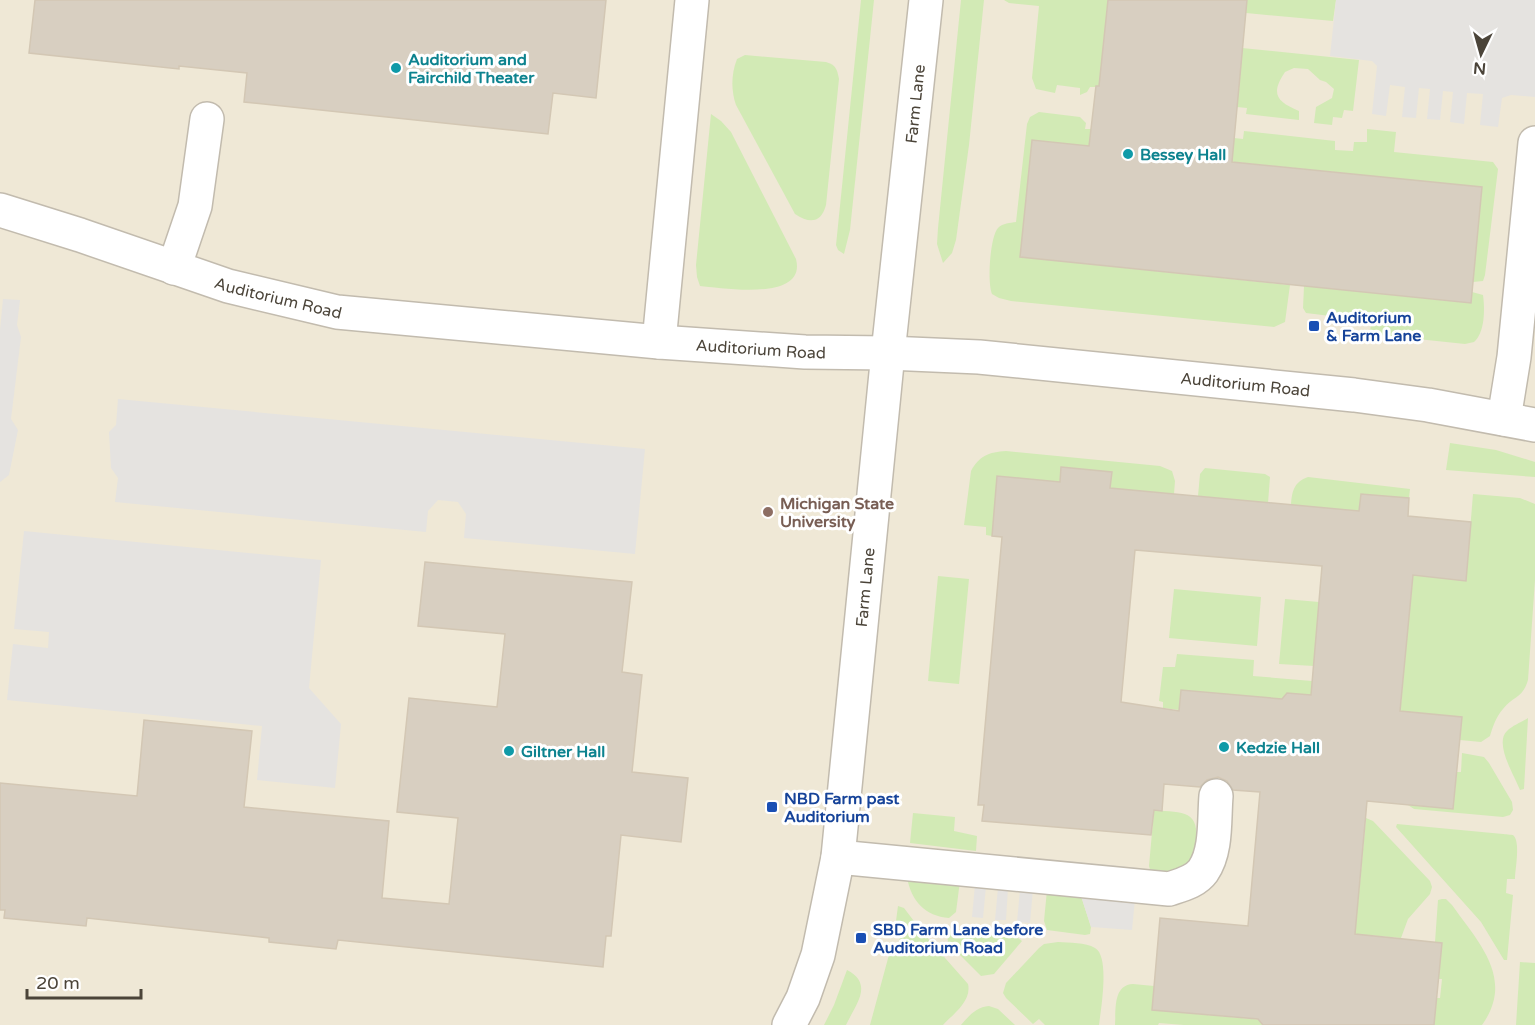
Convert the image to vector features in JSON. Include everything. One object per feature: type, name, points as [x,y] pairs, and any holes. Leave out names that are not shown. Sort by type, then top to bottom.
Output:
[{"type":"street","points":[[659,342],[692,0]]},
{"type":"street","name":"Farm Lane","points":[[789,1025],[803,998],[819,954],[838,857],[888,352],[926,0]]},
{"type":"street","points":[[174,268],[195,206],[207,119]]},
{"type":"street","points":[[1520,422],[1514,357],[1535,143]]},
{"type":"street","name":"Auditorium Road","points":[[0,210],[228,286],[337,312],[659,342],[805,352],[888,352],[979,357],[1354,395],[1428,405],[1520,422]]},
{"type":"street","points":[[838,857],[1169,889],[1188,883],[1202,872],[1212,849],[1216,796]]},
{"type":"shaded area","name":"Michigan State University","points":[[0,0],[1535,0],[1535,1025],[0,1025]]},
{"type":"shaded area","points":[[1336,0],[1535,0],[1535,97],[1511,95],[1502,98],[1498,127],[1480,125],[1483,94],[1467,93],[1464,124],[1450,122],[1453,92],[1443,91],[1440,120],[1427,119],[1430,89],[1419,88],[1416,118],[1402,117],[1405,87],[1390,85],[1386,116],[1372,114],[1377,66],[1372,61],[1330,56]]},
{"type":"shaded area","points":[[3,299],[20,300],[17,325],[21,337],[11,419],[18,430],[9,475],[0,482],[0,330]]},
{"type":"shaded area","points":[[118,399],[645,449],[635,554],[464,538],[466,514],[458,502],[438,500],[428,511],[426,532],[115,502],[118,478],[111,468],[109,432],[116,425]]},
{"type":"shaded area","points":[[24,531],[321,560],[309,688],[341,724],[335,788],[257,780],[262,726],[7,700],[13,644],[48,648],[49,632],[14,629]]},
{"type":"shaded area","points":[[978,853],[1138,868],[1132,930],[1091,927],[1081,896],[1033,889],[1030,923],[1017,922],[1020,890],[1008,888],[1006,920],[995,920],[998,888],[986,886],[983,918],[972,917]]},
{"type":"green space","points":[[861,0],[874,0],[850,230],[844,254],[838,250],[836,245]]},
{"type":"green space","points":[[961,0],[984,0],[969,145],[956,240],[952,253],[943,263],[937,244],[938,228]]},
{"type":"green space","points":[[1004,0],[1108,0],[1101,69],[1104,87],[1090,87],[1087,92],[1080,95],[1080,88],[1057,85],[1055,93],[1036,89],[1032,78],[1039,6],[1009,3]]},
{"type":"green space","points":[[1247,0],[1336,0],[1333,21],[1246,13]]},
{"type":"green space","points":[[1242,48],[1359,60],[1353,111],[1344,110],[1342,118],[1333,117],[1332,125],[1314,123],[1316,107],[1332,98],[1334,89],[1308,69],[1294,68],[1285,72],[1277,92],[1281,101],[1299,111],[1299,120],[1246,114],[1247,108],[1237,107],[1238,101],[1230,100]]},
{"type":"green space","points":[[745,55],[826,62],[837,70],[839,79],[826,205],[821,215],[814,220],[795,214],[736,105],[733,76],[737,59]]},
{"type":"green space","points":[[1039,112],[1080,117],[1086,123],[1085,129],[1091,129],[1097,147],[1032,140],[1021,257],[1290,285],[1285,322],[1274,327],[1011,301],[992,294],[990,270],[993,240],[1000,226],[1016,222],[1027,124],[1030,117]]},
{"type":"green space","points":[[711,114],[731,132],[796,259],[796,273],[789,282],[777,287],[743,290],[700,286],[696,265]]},
{"type":"green space","points":[[1367,129],[1396,132],[1394,152],[1493,162],[1498,169],[1483,281],[1473,282],[1482,187],[1225,161],[1234,138],[1243,139],[1244,131],[1335,141],[1335,150],[1353,151],[1354,142],[1367,142]]},
{"type":"green space","points":[[1304,286],[1470,303],[1472,292],[1483,295],[1482,327],[1474,342],[1465,344],[1370,334],[1371,321],[1306,313],[1303,308]]},
{"type":"green space","points":[[1450,443],[1496,450],[1535,462],[1535,477],[1446,470]]},
{"type":"green space","points":[[1006,451],[1160,466],[1172,471],[1175,481],[1174,494],[1110,488],[1111,472],[1062,467],[1060,482],[998,476],[992,536],[986,535],[986,527],[964,525],[971,471],[985,456],[994,452]]},
{"type":"green space","points":[[1205,468],[1265,474],[1270,477],[1268,503],[1198,496],[1200,474]]},
{"type":"green space","points":[[1308,477],[1410,489],[1409,498],[1361,494],[1359,511],[1291,505],[1295,488]]},
{"type":"green space","points":[[1473,494],[1520,498],[1535,504],[1535,580],[1528,680],[1521,694],[1501,712],[1490,736],[1481,742],[1460,740],[1462,717],[1397,711],[1401,703],[1413,575],[1466,580]]},
{"type":"green space","points":[[938,576],[969,579],[959,684],[928,681]]},
{"type":"green space","points":[[1174,589],[1261,597],[1257,646],[1169,638]]},
{"type":"green space","points":[[1285,599],[1319,602],[1314,666],[1279,664]]},
{"type":"green space","points":[[1177,654],[1254,660],[1253,676],[1312,681],[1311,695],[1287,693],[1284,699],[1181,690],[1179,710],[1163,708],[1163,702],[1159,701],[1163,667],[1175,667]]},
{"type":"green space","points":[[1528,718],[1524,789],[1520,790],[1506,759],[1503,743],[1507,731]]},
{"type":"green space","points":[[1462,753],[1484,757],[1489,763],[1512,802],[1513,810],[1510,815],[1503,817],[1414,809],[1408,805],[1453,809],[1457,772],[1461,772]]},
{"type":"green space","points":[[1154,810],[1182,813],[1192,819],[1197,834],[1190,875],[1151,873],[1149,866]]},
{"type":"green space","points":[[913,813],[955,817],[954,831],[977,836],[976,851],[910,843]]},
{"type":"green space","points":[[1366,818],[1373,821],[1430,881],[1432,887],[1430,894],[1408,919],[1401,938],[1355,934]]},
{"type":"green space","points":[[1397,824],[1513,835],[1517,843],[1517,856],[1515,879],[1507,879],[1506,893],[1513,895],[1507,960],[1504,960],[1481,922],[1396,827]]},
{"type":"green space","points":[[907,877],[960,881],[956,912],[949,918],[940,917],[920,906],[912,893]]},
{"type":"green space","points":[[1047,890],[1081,896],[1091,927],[1090,934],[1047,930],[1044,921]]},
{"type":"green space","points":[[1446,899],[1452,905],[1473,933],[1490,962],[1495,992],[1491,1008],[1482,1025],[1434,1025],[1436,998],[1440,998],[1442,979],[1438,979],[1442,943],[1435,942],[1438,900]]},
{"type":"green space","points":[[898,906],[904,908],[968,984],[964,1002],[943,1025],[870,1025],[890,951],[896,952],[900,937],[894,936],[895,926],[901,925],[896,921]]},
{"type":"green space","points":[[951,930],[1018,938],[1022,941],[994,974],[981,976],[949,944],[947,937]]},
{"type":"green space","points":[[1058,942],[1087,945],[1100,953],[1103,996],[1099,1025],[1045,1025],[1039,1019],[1033,1024],[1003,993],[1006,983],[1039,948],[1044,944]]},
{"type":"green space","points":[[1520,962],[1535,963],[1535,1025],[1516,1025]]},
{"type":"green space","points":[[847,970],[860,982],[858,1002],[846,1025],[824,1025],[834,1005]]},
{"type":"green space","points":[[1127,985],[1154,986],[1152,1010],[1263,1020],[1263,1025],[1159,1023],[1158,1025],[1115,1025],[1119,993]]},
{"type":"green space","points":[[989,1006],[998,1009],[1015,1025],[961,1025],[977,1010]]},
{"type":"building","name":"Auditorium and Fairchild Theater","points":[[35,0],[606,0],[596,98],[553,93],[548,134],[244,102],[247,73],[179,66],[179,69],[29,53]]},
{"type":"building","name":"Bessey Hall","points":[[1108,0],[1247,0],[1232,162],[1482,187],[1471,303],[1020,257],[1032,140],[1089,146],[1096,86],[1099,86]]},
{"type":"building","name":"Kedzie Hall","points":[[1061,467],[1112,472],[1110,488],[1359,511],[1361,494],[1409,498],[1408,516],[1471,522],[1466,581],[1413,575],[1400,711],[1462,717],[1453,809],[1367,801],[1355,934],[1442,943],[1434,1025],[1263,1025],[1258,1019],[1152,1010],[1160,918],[1248,926],[1260,792],[1233,790],[1227,781],[1218,777],[1207,780],[1200,787],[1164,784],[1162,811],[1154,810],[1151,835],[982,821],[984,805],[978,805],[1002,537],[992,536],[997,476],[1060,482]],"holes":[[[1135,550],[1322,566],[1311,695],[1287,693],[1282,699],[1181,690],[1179,711],[1121,702]]]},
{"type":"building","name":"Giltner Hall","points":[[425,562],[632,582],[622,672],[642,675],[632,772],[688,778],[681,842],[621,835],[611,936],[606,936],[603,967],[338,940],[336,949],[269,942],[269,938],[87,918],[86,926],[4,918],[5,910],[0,910],[0,783],[137,796],[144,720],[252,731],[244,807],[389,821],[382,898],[449,904],[458,818],[397,812],[409,698],[497,707],[505,634],[418,626]]},
{"type":"place","name":"Auditorium and Fairchild Theater","points":[[396,68]]},
{"type":"place","name":"Bessey Hall","points":[[1128,154]]},
{"type":"place","name":"Auditorium & Farm Lane","points":[[1314,326]]},
{"type":"place","name":"Michigan State University","points":[[768,512]]},
{"type":"place","name":"Kedzie Hall","points":[[1224,747]]},
{"type":"place","name":"Giltner Hall","points":[[509,751]]},
{"type":"place","name":"NBD Farm past Auditorium","points":[[772,807]]},
{"type":"place","name":"SBD Farm Lane before Auditorium Road","points":[[861,938]]}]
